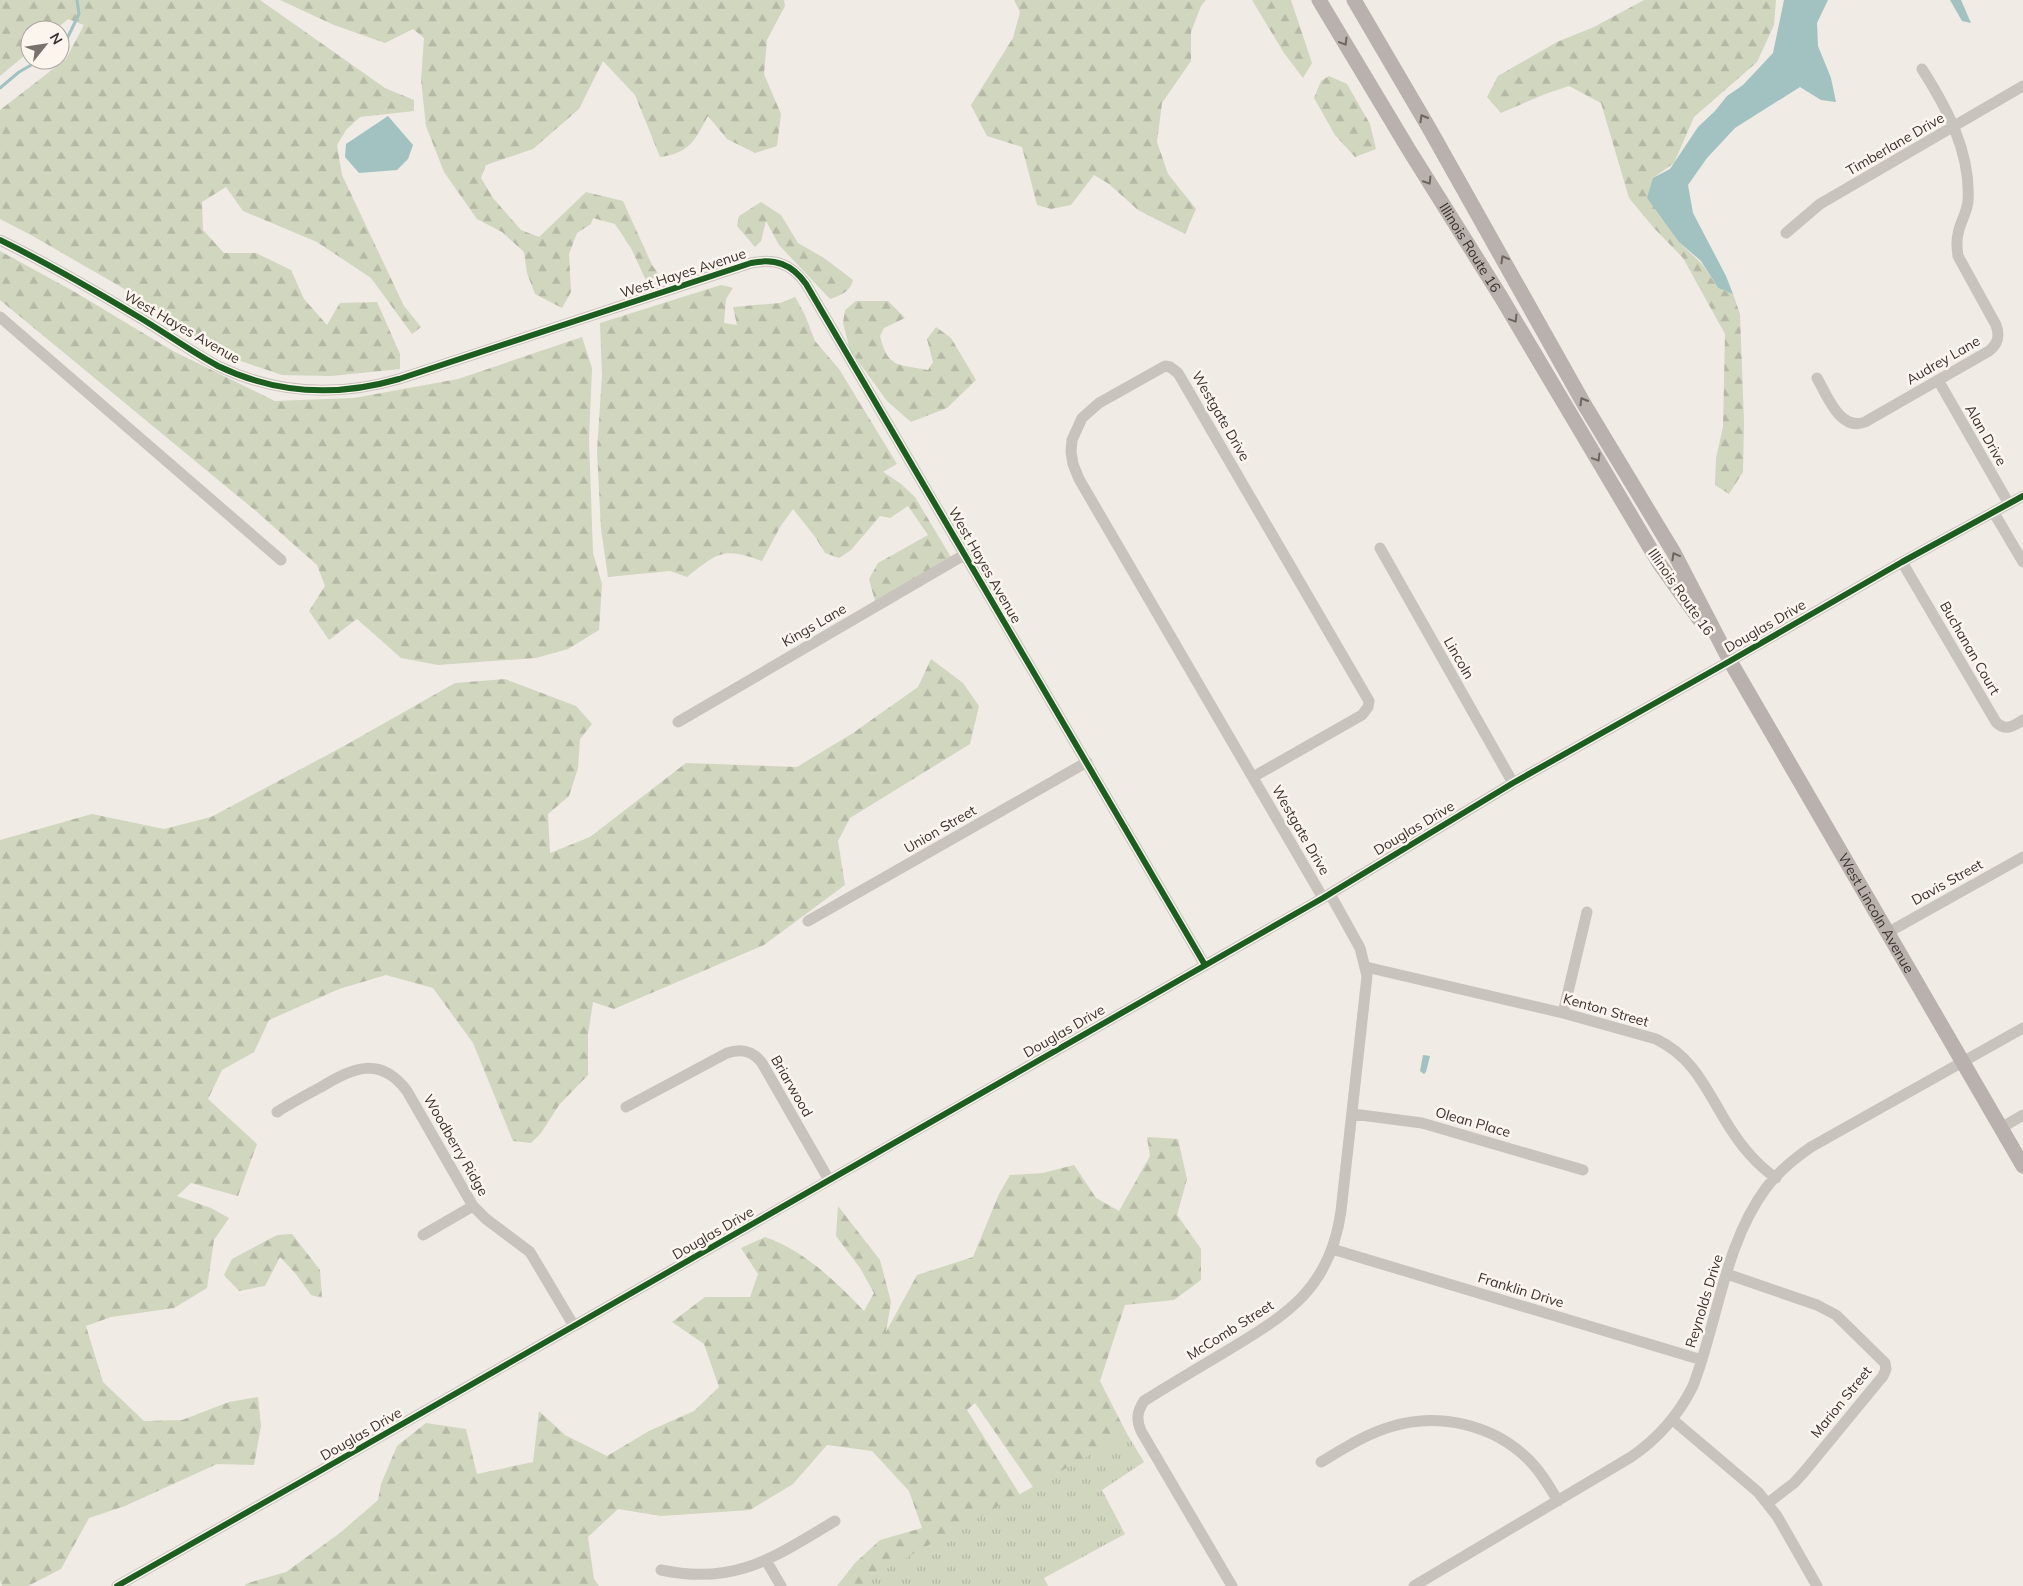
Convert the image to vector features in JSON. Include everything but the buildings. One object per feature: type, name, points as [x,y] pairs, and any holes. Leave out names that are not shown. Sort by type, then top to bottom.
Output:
[{"type":"main road","name":"Illinois Route 16","points":[[1319,0],[1659,563],[1730,661]]},
{"type":"main road","name":"Illinois Route 16","points":[[1354,0],[1429,128],[1584,404],[1674,553],[1730,661]]},
{"type":"main road","name":"West Lincoln Avenue","points":[[1730,661],[2023,1166]]},
{"type":"street","name":"Audrey Lane","points":[[1817,378],[1844,420],[1850,424],[1857,425],[1995,346],[1998,333],[1996,325],[1958,256],[1956,244],[1968,198],[1962,155],[1954,128],[1940,98],[1922,69]]},
{"type":"street","name":"Timberlane Drive","points":[[1786,234],[1820,204],[1954,128],[2023,86]]},
{"type":"street","name":"West Hayes Avenue","points":[[0,240],[108,298],[217,365],[259,382],[283,388],[309,391],[351,390],[377,386],[751,263],[763,260],[783,263],[792,268],[806,284],[1205,966]]},
{"type":"street","points":[[0,317],[281,560]]},
{"type":"street","name":"Westgate Drive","points":[[1253,777],[1362,715],[1368,707],[1369,701],[1178,373],[1165,366],[1089,410],[1079,424],[1072,440],[1073,464],[1079,479],[1253,777],[1326,896]]},
{"type":"street","name":"Alan Drive","points":[[1938,380],[2009,504]]},
{"type":"street","name":"Douglas Drive","points":[[117,1586],[1205,966],[1326,896],[1513,783],[1902,562],[2023,496]]},
{"type":"street","points":[[1994,513],[2023,562]]},
{"type":"street","name":"Lincoln","points":[[1380,548],[1513,783]]},
{"type":"street","name":"Kings Lane","points":[[678,722],[964,555]]},
{"type":"street","name":"Buchanan Court","points":[[1902,562],[1996,722],[2001,727],[2006,728],[2023,720]]},
{"type":"street","name":"Union Street","points":[[808,921],[1087,762]]},
{"type":"street","name":"Davis Street","points":[[1887,933],[2023,857]]},
{"type":"street","name":"McComb Street","points":[[1232,1586],[1141,1431],[1137,1422],[1138,1411],[1144,1401],[1283,1315],[1310,1288],[1321,1272],[1332,1249],[1340,1216],[1367,990],[1366,967],[1360,948],[1326,896]]},
{"type":"street","points":[[1563,1012],[1587,912]]},
{"type":"street","name":"Kenton Street","points":[[1366,967],[1563,1012],[1656,1039],[1680,1053],[1698,1073],[1738,1140],[1764,1170],[1776,1178]]},
{"type":"street","name":"Reynolds Drive","points":[[1414,1586],[1647,1446],[1673,1420],[1693,1386],[1741,1232],[1767,1186],[1796,1158],[1811,1147],[2023,1028]]},
{"type":"street","name":"Briarwood","points":[[626,1107],[727,1053],[735,1050],[751,1052],[762,1063],[829,1180]]},
{"type":"street","name":"Woodberry Ridge","points":[[277,1112],[351,1070],[367,1068],[382,1070],[400,1082],[473,1206],[486,1219],[530,1252],[574,1326]]},
{"type":"street","name":"Olean Place","points":[[1352,1114],[1414,1121],[1444,1128],[1583,1170]]},
{"type":"street","points":[[2001,1128],[2023,1115]]},
{"type":"street","points":[[423,1234],[473,1206]]},
{"type":"street","name":"Franklin Drive","points":[[1332,1249],[1702,1360]]},
{"type":"street","name":"Marion Street","points":[[1727,1274],[1816,1305],[1836,1315],[1885,1362],[1886,1368],[1883,1376],[1804,1472],[1794,1483],[1768,1503]]},
{"type":"street","points":[[1673,1420],[1745,1479],[1768,1503],[1818,1586]]},
{"type":"street","points":[[1321,1462],[1372,1434],[1390,1427],[1409,1422],[1449,1421],[1482,1430],[1515,1448],[1539,1472],[1558,1501]]},
{"type":"street","points":[[661,1570],[678,1574],[707,1576],[740,1571],[767,1562],[836,1521]]},
{"type":"street","points":[[767,1562],[781,1586]]},
{"type":"green space","points":[[0,0],[260,0],[385,88],[414,100],[414,111],[360,117],[346,130],[337,145],[342,175],[404,306],[421,327],[412,334],[371,278],[317,242],[243,211],[226,187],[202,202],[203,230],[224,253],[256,253],[291,270],[304,299],[327,325],[340,303],[377,302],[400,354],[400,369],[331,376],[282,375],[223,355],[121,287],[0,219],[0,110],[52,70],[70,70],[70,51],[84,25],[68,19],[20,20],[20,59],[0,76]]},
{"type":"green space","points":[[280,0],[784,0],[785,6],[767,40],[764,74],[781,114],[777,146],[755,153],[727,139],[708,116],[695,138],[685,149],[660,157],[635,95],[603,61],[579,109],[533,149],[486,165],[481,178],[493,198],[521,230],[539,237],[586,192],[623,201],[652,265],[662,279],[650,289],[631,248],[615,224],[593,218],[591,224],[577,233],[569,254],[571,292],[562,308],[535,294],[527,273],[524,252],[502,232],[477,219],[444,172],[426,126],[421,80],[424,38],[413,29],[385,43],[334,25]]},
{"type":"green space","points":[[1014,0],[1206,0],[1201,6],[1191,32],[1191,61],[1162,103],[1157,142],[1168,174],[1196,209],[1185,234],[1138,210],[1109,184],[1094,175],[1071,205],[1051,209],[1037,205],[1022,147],[987,136],[971,105],[1013,38],[1020,12]]},
{"type":"green space","points":[[1252,0],[1291,0],[1312,63],[1303,78],[1284,53]]},
{"type":"green space","points":[[1644,0],[1776,0],[1774,25],[1757,62],[1694,117],[1674,163],[1653,178],[1679,242],[1702,264],[1718,288],[1733,294],[1740,314],[1744,422],[1743,472],[1729,494],[1715,485],[1716,458],[1723,427],[1725,334],[1683,258],[1629,198],[1601,103],[1569,86],[1501,113],[1487,97],[1498,76],[1557,42],[1594,27]]},
{"type":"green space","points":[[1329,76],[1347,84],[1370,124],[1376,149],[1355,157],[1335,135],[1314,98],[1321,81]]},
{"type":"green space","points":[[761,202],[781,215],[798,243],[824,258],[853,280],[850,287],[841,295],[830,299],[779,245],[766,221],[761,241],[755,247],[737,226],[739,216]]},
{"type":"green space","points":[[0,251],[73,291],[173,351],[275,401],[354,398],[458,379],[582,337],[592,368],[589,439],[593,553],[602,584],[599,630],[568,649],[536,658],[438,665],[401,658],[357,619],[329,640],[309,611],[325,586],[317,565],[257,512],[0,300]]},
{"type":"green space","points":[[721,285],[733,288],[726,299],[724,323],[737,325],[733,307],[780,303],[795,297],[805,315],[815,341],[839,369],[897,464],[883,472],[900,483],[915,497],[952,559],[875,601],[869,579],[878,563],[928,535],[908,506],[890,518],[880,516],[851,550],[839,558],[825,553],[816,538],[793,509],[780,527],[762,561],[730,553],[715,557],[687,577],[670,571],[608,577],[601,529],[597,451],[602,375],[600,323]]},
{"type":"green space","points":[[856,301],[888,301],[905,318],[884,328],[880,336],[883,347],[891,360],[902,365],[928,370],[933,362],[927,339],[936,327],[951,338],[976,380],[947,408],[911,422],[887,401],[850,350],[843,323],[845,310]]},
{"type":"green space","points":[[931,659],[963,683],[979,706],[970,744],[850,818],[838,841],[845,885],[764,945],[614,1009],[593,1002],[588,1034],[588,1075],[559,1105],[541,1133],[531,1143],[513,1141],[473,1043],[433,988],[386,975],[339,989],[269,1020],[254,1052],[222,1070],[208,1099],[257,1144],[238,1196],[191,1183],[177,1196],[211,1208],[229,1218],[214,1240],[207,1288],[174,1308],[111,1317],[86,1326],[103,1382],[144,1421],[182,1420],[229,1402],[258,1397],[261,1426],[254,1465],[217,1464],[125,1506],[89,1518],[61,1569],[28,1586],[2,1586],[0,1580],[0,840],[92,814],[164,829],[211,817],[344,746],[455,683],[505,679],[576,706],[592,724],[580,739],[578,768],[569,796],[548,814],[550,853],[590,837],[686,763],[797,767],[853,733],[918,687]]},
{"type":"green space","points":[[1147,1137],[1178,1139],[1187,1179],[1177,1215],[1201,1249],[1201,1280],[1174,1300],[1125,1305],[1100,1381],[1127,1434],[1114,1455],[1040,1497],[975,1403],[967,1410],[1022,1498],[893,1586],[837,1586],[855,1563],[880,1540],[922,1528],[909,1491],[872,1451],[827,1445],[793,1484],[750,1510],[661,1516],[618,1509],[588,1537],[594,1579],[599,1586],[244,1586],[248,1583],[286,1572],[340,1533],[378,1500],[381,1484],[397,1446],[426,1423],[466,1429],[477,1474],[533,1462],[539,1411],[565,1435],[607,1456],[649,1431],[694,1411],[719,1387],[704,1344],[672,1322],[705,1297],[750,1297],[758,1274],[741,1248],[765,1237],[780,1243],[819,1268],[864,1311],[874,1293],[860,1268],[836,1236],[838,1206],[880,1260],[891,1302],[886,1332],[917,1275],[973,1257],[999,1194],[1010,1175],[1043,1173],[1074,1165],[1096,1198],[1119,1211],[1150,1156]]},
{"type":"green space","points":[[292,1234],[320,1270],[322,1298],[311,1295],[295,1273],[280,1257],[265,1286],[239,1291],[224,1275],[232,1259],[277,1235]]},
{"type":"green space","points":[[1127,1434],[1144,1462],[1102,1490],[1125,1534],[1044,1578],[1048,1586],[865,1586],[863,1582]]},
{"type":"water","points":[[1784,0],[1828,0],[1817,23],[1818,46],[1831,78],[1836,102],[1821,100],[1800,87],[1735,128],[1707,158],[1688,185],[1693,213],[1726,276],[1733,294],[1718,288],[1701,261],[1679,242],[1647,198],[1653,178],[1670,169],[1698,127],[1727,96],[1743,85],[1773,53]]},
{"type":"water","points":[[1950,0],[1961,0],[1971,23],[1962,21]]},
{"type":"water","points":[[388,116],[413,145],[408,159],[397,170],[359,173],[345,157],[346,144]]},
{"type":"water","points":[[1423,1055],[1430,1056],[1424,1074],[1420,1071]]},
{"type":"waterway","points":[[70,33],[79,14],[77,0]]},
{"type":"waterway","points":[[0,88],[22,70]]},
{"type":"cycle path","points":[[0,240],[86,286],[218,366],[262,382],[307,390],[353,388],[399,379],[751,263],[768,261],[789,267],[806,284],[1205,965]]},
{"type":"cycle path","points":[[117,1586],[1323,898],[1513,783],[1902,562],[2023,496]]}]
